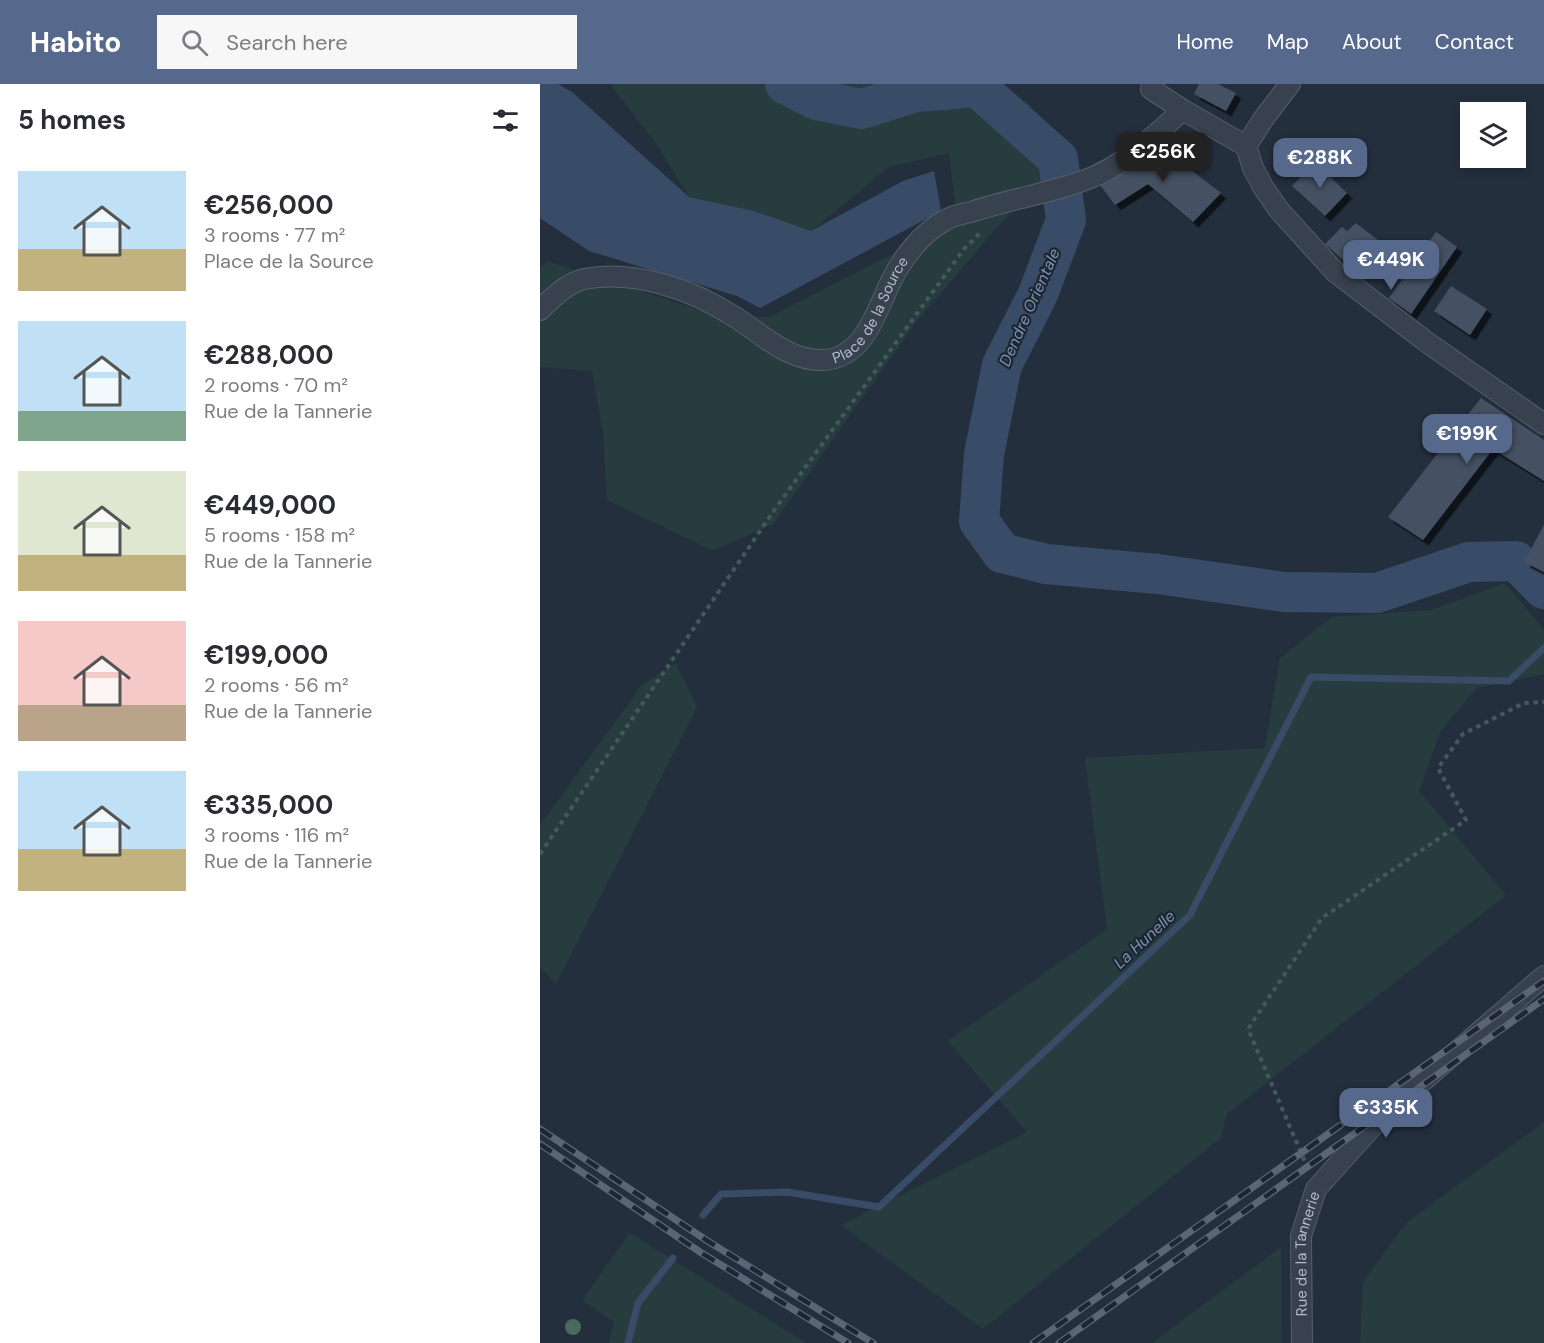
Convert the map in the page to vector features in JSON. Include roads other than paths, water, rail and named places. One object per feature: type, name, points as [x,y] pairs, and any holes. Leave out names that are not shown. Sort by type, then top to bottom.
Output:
[{"type":"street","points":[[1246,146],[1290,84]]},
{"type":"street","points":[[1151,89],[1246,146],[1253,168],[1279,210],[1335,272],[1428,343],[1544,424]]},
{"type":"street","name":"Place de la Source","points":[[540,310],[557,293],[582,279],[624,276],[703,298],[735,317],[770,343],[800,357],[825,360],[841,355],[858,345],[873,320],[896,271],[917,242],[945,220],[1014,198],[1086,180],[1111,169],[1183,110]]},
{"type":"street","name":"Rue de la Tannerie","points":[[1302,1343],[1301,1236],[1316,1189],[1379,1119],[1544,976]]},
{"type":"water","points":[[540,84],[558,84],[572,92],[689,197],[754,211],[811,231],[903,181],[934,171],[941,211],[760,308],[737,296],[589,251],[540,218]]},
{"type":"waterway","name":"Dendre Orientale","points":[[785,84],[816,100],[862,109],[916,92],[977,87],[1058,159],[1066,220],[1038,294],[1002,365],[984,454],[979,521],[1002,553],[1046,564],[1158,574],[1284,592],[1377,593],[1469,562],[1516,561],[1544,589]]},
{"type":"waterway","name":"La Hunelle","points":[[703,1215],[721,1194],[787,1192],[879,1207],[1190,915],[1311,677],[1509,681],[1544,648]]},
{"type":"waterway","name":"La Hunelle","points":[[628,1343],[638,1303],[673,1258]]},
{"type":"railway","points":[[1033,1343],[1544,981]]},
{"type":"railway","points":[[1059,1343],[1544,999]]},
{"type":"railway","points":[[540,1129],[706,1240],[873,1343]]},
{"type":"railway","points":[[540,1144],[700,1252],[848,1343]]}]
